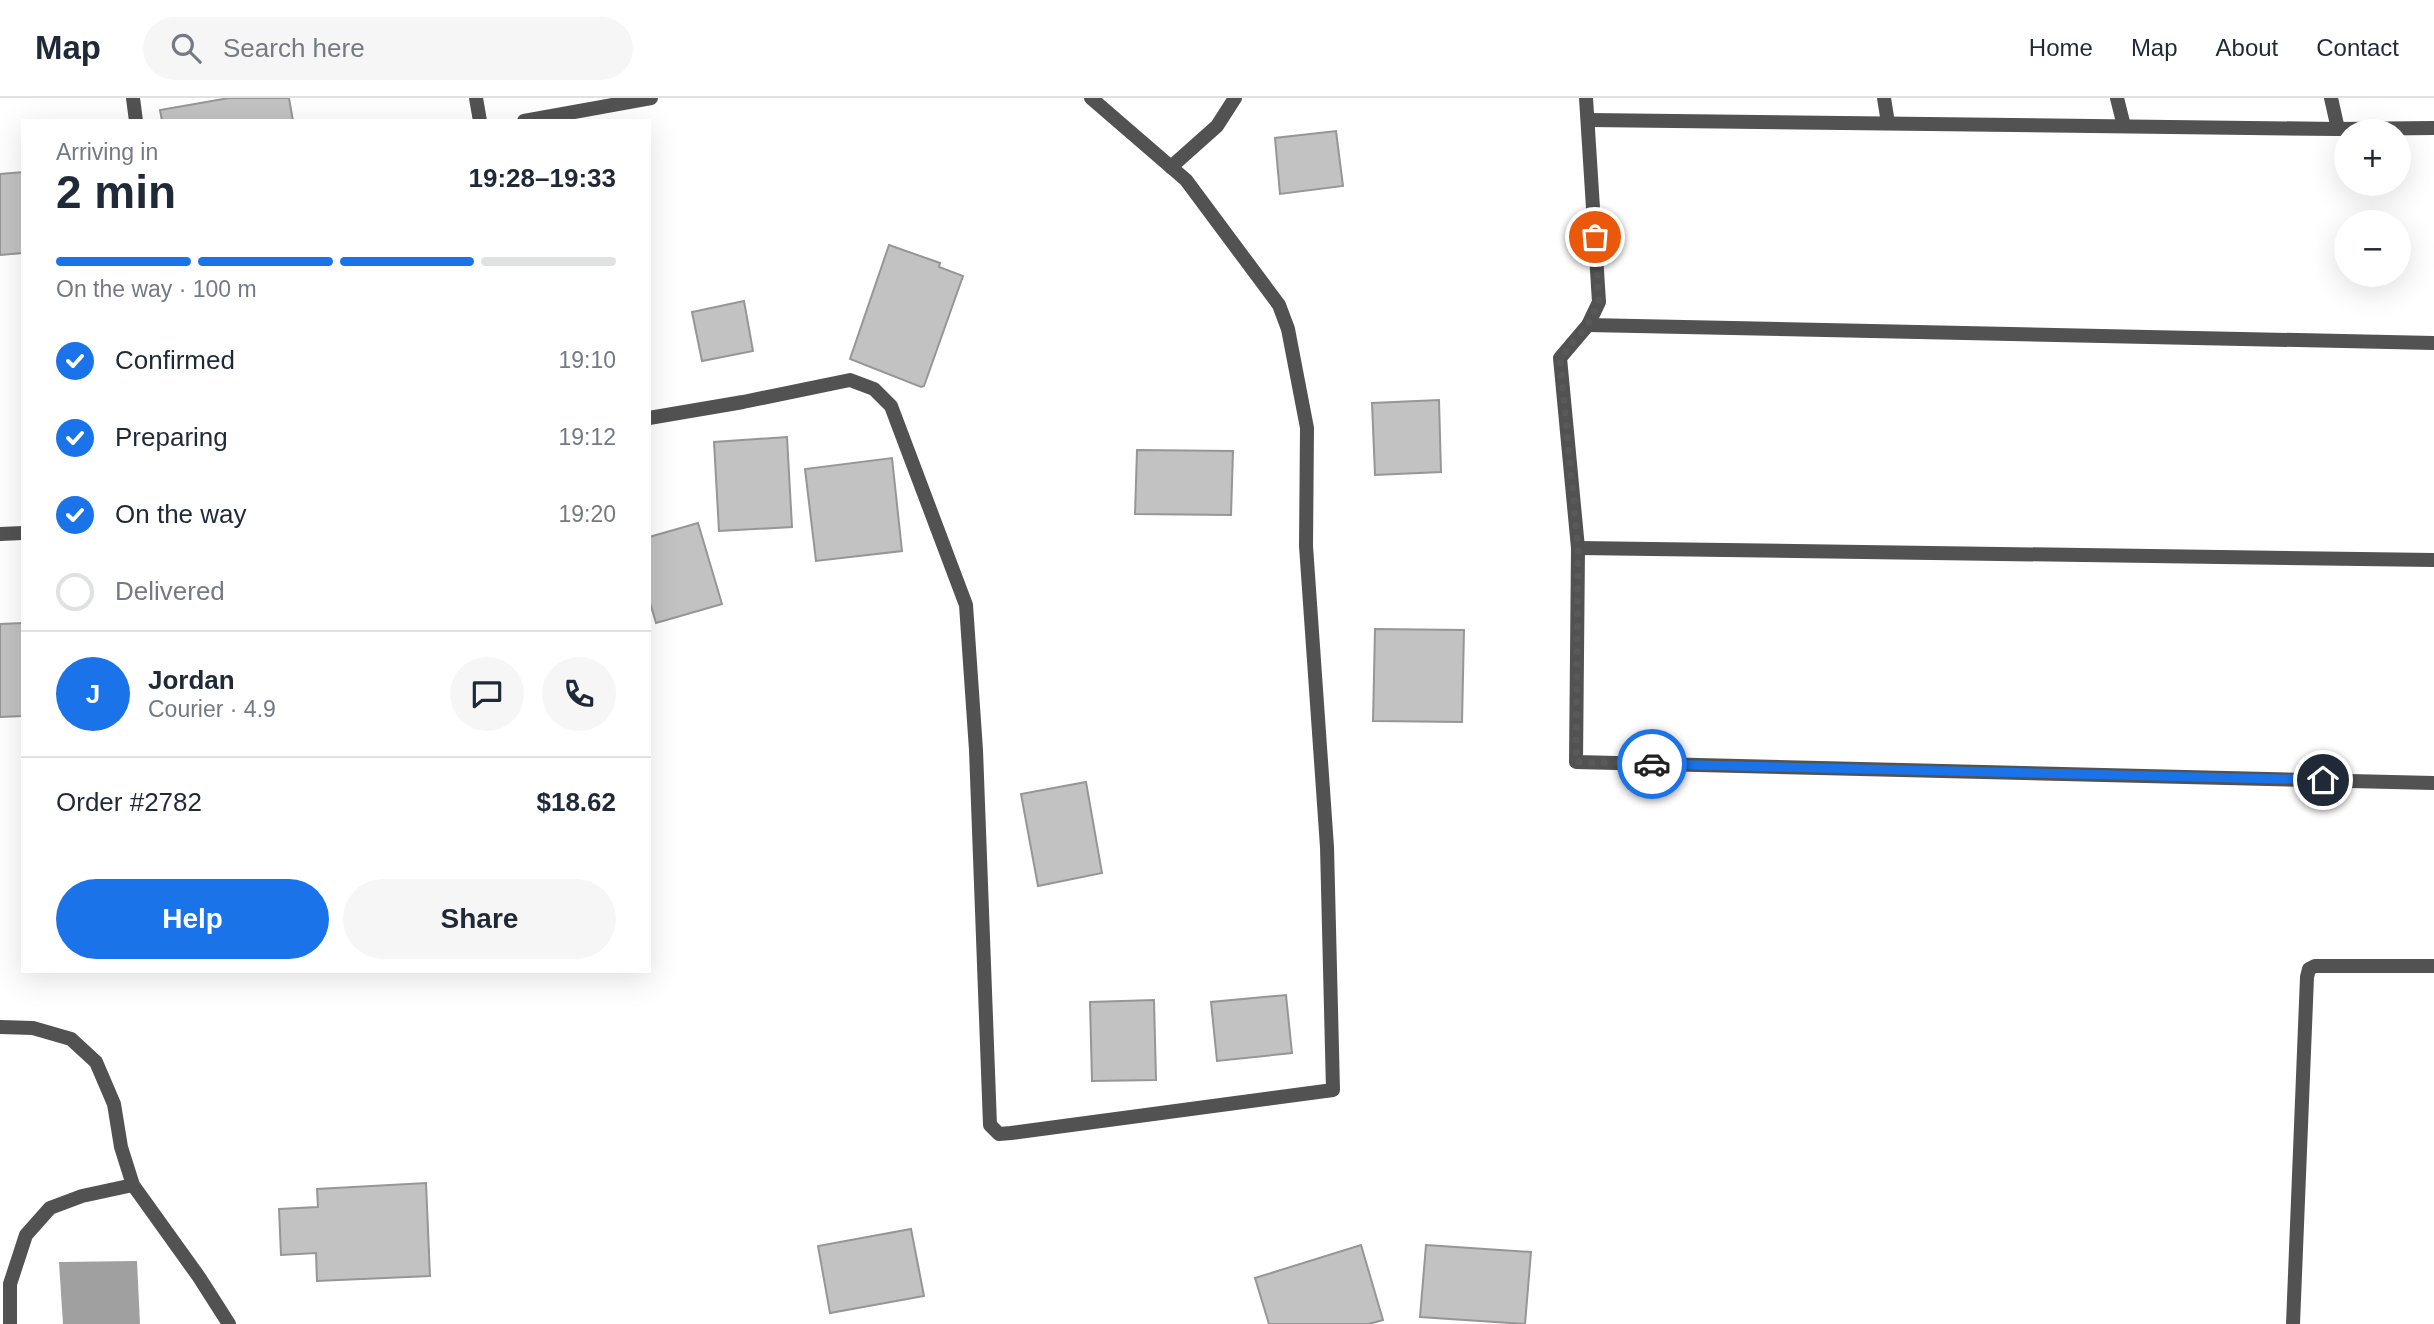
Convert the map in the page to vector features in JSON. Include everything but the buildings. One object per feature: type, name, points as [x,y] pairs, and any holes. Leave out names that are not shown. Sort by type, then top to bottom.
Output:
[{"type":"street","points":[[133,98],[136,119]]},
{"type":"street","points":[[475,98],[480,119]]},
{"type":"street","points":[[535,119],[652,98]]},
{"type":"street","points":[[651,418],[850,380],[874,389],[891,406],[965,605],[976,750],[990,1125],[999,1134],[1332,1090],[1327,847],[1306,546],[1307,428],[1288,329],[1279,305],[1186,180],[1090,98]]},
{"type":"street","points":[[1171,167],[1217,126],[1235,98]]},
{"type":"street","points":[[1586,98],[1599,302],[1588,325],[1560,358],[1578,548],[1576,762],[2434,783]]},
{"type":"street","points":[[1884,98],[1888,123]]},
{"type":"street","points":[[2117,98],[2124,126]]},
{"type":"street","points":[[2331,98],[2336,119]]},
{"type":"street","points":[[1589,120],[2334,129]]},
{"type":"street","points":[[2411,128],[2434,128]]},
{"type":"street","points":[[1588,325],[2434,343]]},
{"type":"street","points":[[0,534],[21,533]]},
{"type":"street","points":[[1578,548],[2434,560]]},
{"type":"street","points":[[2293,1324],[2309,969],[2315,966],[2434,966]]},
{"type":"street","points":[[0,1027],[33,1028],[71,1038],[96,1062],[114,1104],[121,1147],[133,1185],[229,1324]]},
{"type":"street","points":[[10,1324],[10,1284],[26,1235],[50,1208],[82,1196],[133,1185]]},
{"type":"shaded area","points":[[137,1261],[140,1324],[63,1324],[59,1262]]},
{"type":"way so far","points":[[1595,237],[1599,302],[1588,325],[1560,358],[1578,548],[1576,762],[1652,764]]},
{"type":"route","points":[[1652,764],[2323,780]]}]
